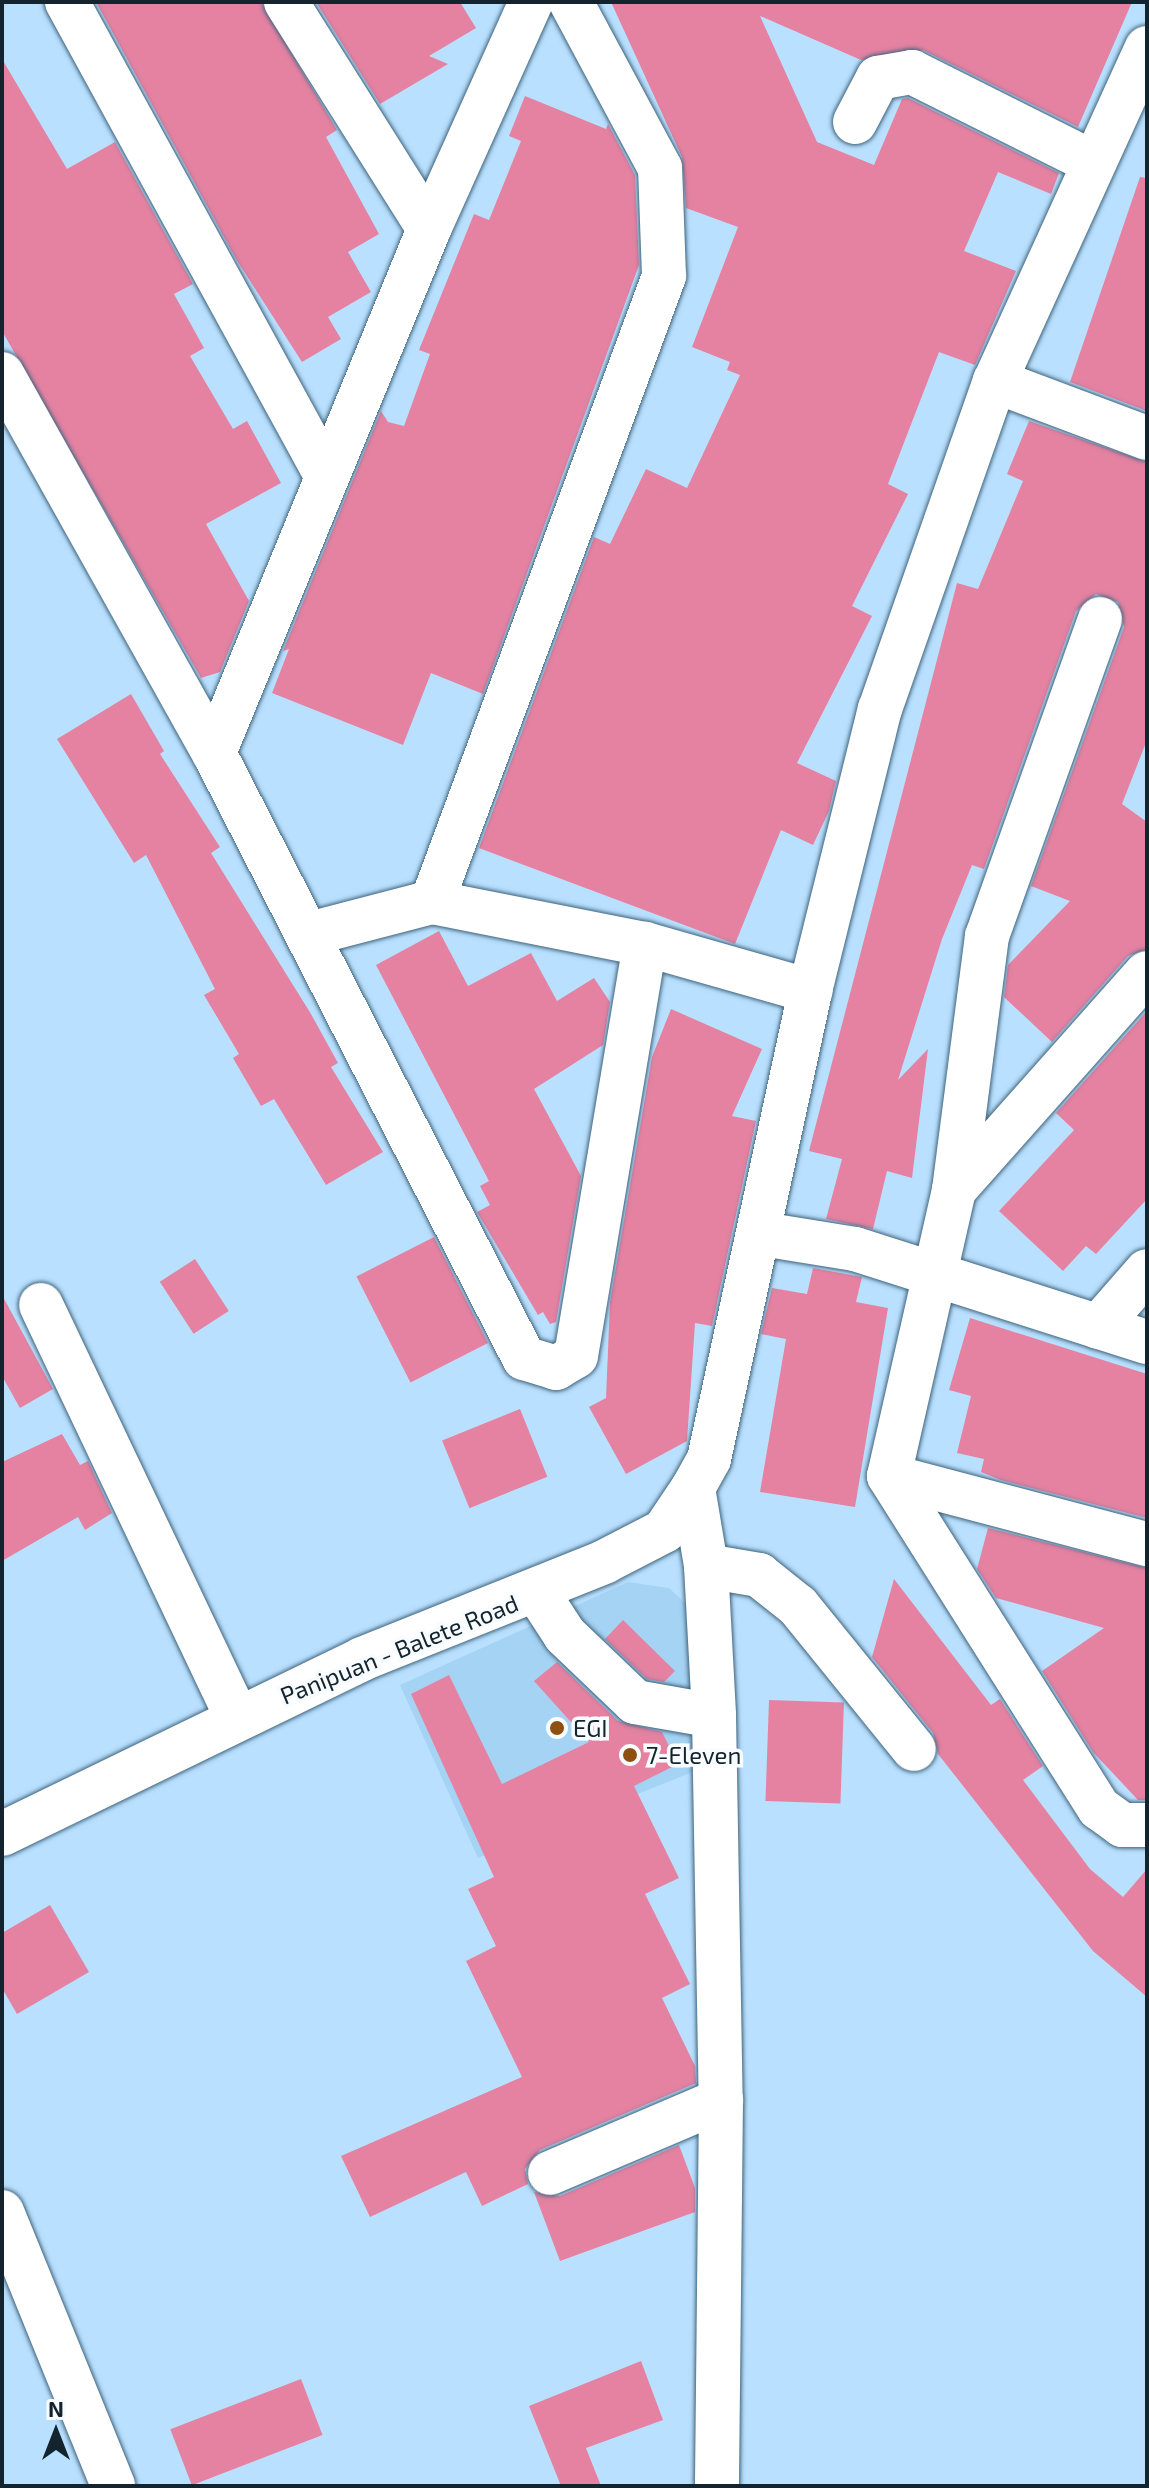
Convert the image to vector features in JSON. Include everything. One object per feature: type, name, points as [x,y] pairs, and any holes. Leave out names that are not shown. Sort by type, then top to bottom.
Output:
[{"type":"street","points":[[67,2],[326,475]]},
{"type":"street","points":[[286,2],[429,229]]},
{"type":"street","points":[[214,753],[429,229],[531,2]]},
{"type":"street","points":[[432,902],[664,276],[660,168],[571,2]]},
{"type":"street","name":"Panipuan - Balete Road","points":[[2,1834],[237,1717],[362,1659],[537,1592],[664,1531],[693,1488],[709,1459],[762,1234],[810,991],[880,709],[995,381],[1147,48]]},
{"type":"street","points":[[855,122],[878,78],[912,72],[1094,163]]},
{"type":"street","points":[[2,374],[214,753],[524,1358],[556,1368],[576,1356],[645,944]]},
{"type":"street","points":[[995,381],[1147,438]]},
{"type":"street","points":[[1100,619],[987,936],[954,1190],[889,1476],[1099,1808],[1122,1825],[1147,1825]]},
{"type":"street","points":[[309,934],[432,902],[645,944],[810,991]]},
{"type":"street","points":[[954,1190],[1147,973]]},
{"type":"street","points":[[762,1234],[855,1249],[1147,1342]]},
{"type":"street","points":[[1098,1327],[1147,1271]]},
{"type":"street","points":[[41,1305],[237,1717]]},
{"type":"street","points":[[889,1476],[1147,1544]]},
{"type":"street","points":[[693,1488],[706,1566],[714,1716],[721,2100],[717,2486]]},
{"type":"street","points":[[706,1566],[759,1575],[798,1606],[914,1749]]},
{"type":"street","points":[[537,1592],[565,1635],[635,1702],[714,1716]]},
{"type":"street","points":[[550,2173],[721,2100]]},
{"type":"street","points":[[2,2212],[113,2486]]},
{"type":"shaded area","name":"EGI","points":[[628,1582],[669,1588],[690,1608],[695,1771],[478,1858],[400,1685]]},
{"type":"building","points":[[96,2],[261,2],[337,130],[326,137],[379,234],[348,252],[371,292],[328,317],[341,339],[302,362],[236,259]]},
{"type":"building","points":[[316,2],[460,2],[476,28],[429,56],[448,64],[380,104]]},
{"type":"building","points":[[611,2],[1132,2],[1078,127],[923,50],[861,60],[760,16],[817,142],[874,165],[902,99],[908,98],[1059,173],[1051,194],[998,172],[964,251],[1016,271],[975,365],[939,352],[888,484],[908,494],[852,606],[872,616],[797,763],[836,781],[829,811],[813,845],[781,830],[735,944],[479,848],[594,537],[610,544],[646,469],[687,488],[740,375],[727,370],[730,362],[692,347],[738,227],[686,208],[682,157]]},
{"type":"building","points":[[2,59],[67,169],[115,142],[193,284],[174,294],[204,348],[190,356],[233,429],[247,421],[281,483],[206,524],[249,601],[220,672],[201,678],[2,331]]},
{"type":"building","points":[[525,96],[606,129],[608,124],[635,175],[639,265],[483,694],[431,673],[403,745],[272,693],[289,649],[283,651],[381,411],[388,422],[404,426],[430,354],[419,350],[474,214],[489,220],[521,141],[509,136]]},
{"type":"building","points":[[1140,177],[1147,178],[1147,411],[1070,382]]},
{"type":"building","points":[[1029,421],[1147,462],[1147,740],[1122,804],[1147,822],[1147,949],[1128,956],[1052,1042],[1004,997],[1008,965],[1070,901],[1031,886],[1124,627],[1118,602],[1096,594],[1076,611],[984,869],[972,865],[942,939],[898,1080],[928,1049],[912,1178],[887,1171],[873,1229],[826,1219],[842,1159],[809,1151],[957,583],[978,589],[1023,481],[1007,474]]},
{"type":"building","points":[[131,694],[164,751],[160,754],[220,847],[211,853],[311,1014],[338,1063],[331,1067],[383,1152],[326,1185],[274,1099],[261,1106],[233,1058],[239,1054],[204,995],[215,989],[146,855],[134,863],[57,739]]},
{"type":"building","points":[[439,931],[468,986],[531,953],[557,1001],[594,978],[610,1002],[603,1045],[534,1089],[581,1176],[556,1322],[550,1324],[543,1312],[538,1315],[477,1212],[490,1205],[480,1186],[489,1181],[376,965]]},
{"type":"building","points":[[671,1009],[762,1049],[732,1116],[756,1121],[712,1326],[695,1323],[687,1441],[626,1474],[589,1407],[606,1398],[610,1302],[652,1057]]},
{"type":"building","points":[[1147,1011],[1147,1199],[1096,1254],[1086,1246],[1063,1271],[999,1211],[1074,1130],[1056,1113]]},
{"type":"building","points":[[434,1237],[488,1343],[411,1383],[356,1276]]},
{"type":"building","points":[[195,1259],[229,1311],[194,1334],[160,1282]]},
{"type":"building","points":[[813,1268],[862,1277],[856,1302],[888,1308],[855,1507],[760,1492],[786,1339],[761,1334],[772,1288],[807,1294]]},
{"type":"building","points":[[2,1295],[53,1389],[20,1408],[2,1376]]},
{"type":"building","points":[[970,1318],[1147,1374],[1147,1518],[1001,1480],[981,1472],[984,1459],[957,1453],[971,1396],[949,1390]]},
{"type":"building","points":[[520,1409],[547,1477],[469,1508],[442,1440]]},
{"type":"building","points":[[62,1434],[80,1465],[88,1461],[112,1513],[85,1530],[78,1517],[2,1561],[2,1462]]},
{"type":"building","points":[[988,1528],[1147,1568],[1147,1800],[1138,1800],[1093,1752],[1042,1671],[1104,1628],[996,1598],[977,1569]]},
{"type":"building","points":[[894,1579],[991,1705],[1000,1699],[1043,1766],[1023,1780],[1090,1869],[1123,1897],[1147,1869],[1147,1997],[1093,1951],[938,1754],[933,1733],[872,1657]]},
{"type":"building","points":[[623,1620],[675,1671],[664,1682],[647,1679],[605,1639]]},
{"type":"building","points":[[557,1662],[618,1721],[662,1732],[678,1764],[634,1786],[679,1878],[645,1894],[690,1984],[662,1998],[695,2066],[696,2083],[540,2150],[525,2169],[528,2184],[482,2206],[466,2172],[370,2217],[341,2156],[522,2077],[466,1961],[496,1946],[468,1889],[494,1877],[411,1694],[449,1675],[502,1784],[589,1742],[534,1681]]},
{"type":"building","points":[[769,1700],[844,1703],[840,1804],[765,1801]]},
{"type":"building","points":[[50,1905],[89,1972],[17,2014],[2,1988],[2,1933]]},
{"type":"building","points":[[679,2145],[695,2188],[695,2212],[560,2261],[534,2192],[560,2196]]},
{"type":"building","points":[[641,2361],[663,2420],[586,2448],[601,2486],[561,2486],[529,2406]]},
{"type":"building","points":[[301,2379],[323,2435],[192,2485],[170,2429]]},
{"type":"place","name":"EGI","points":[[557,1728]]},
{"type":"place","name":"7-Eleven","points":[[630,1755]]}]
